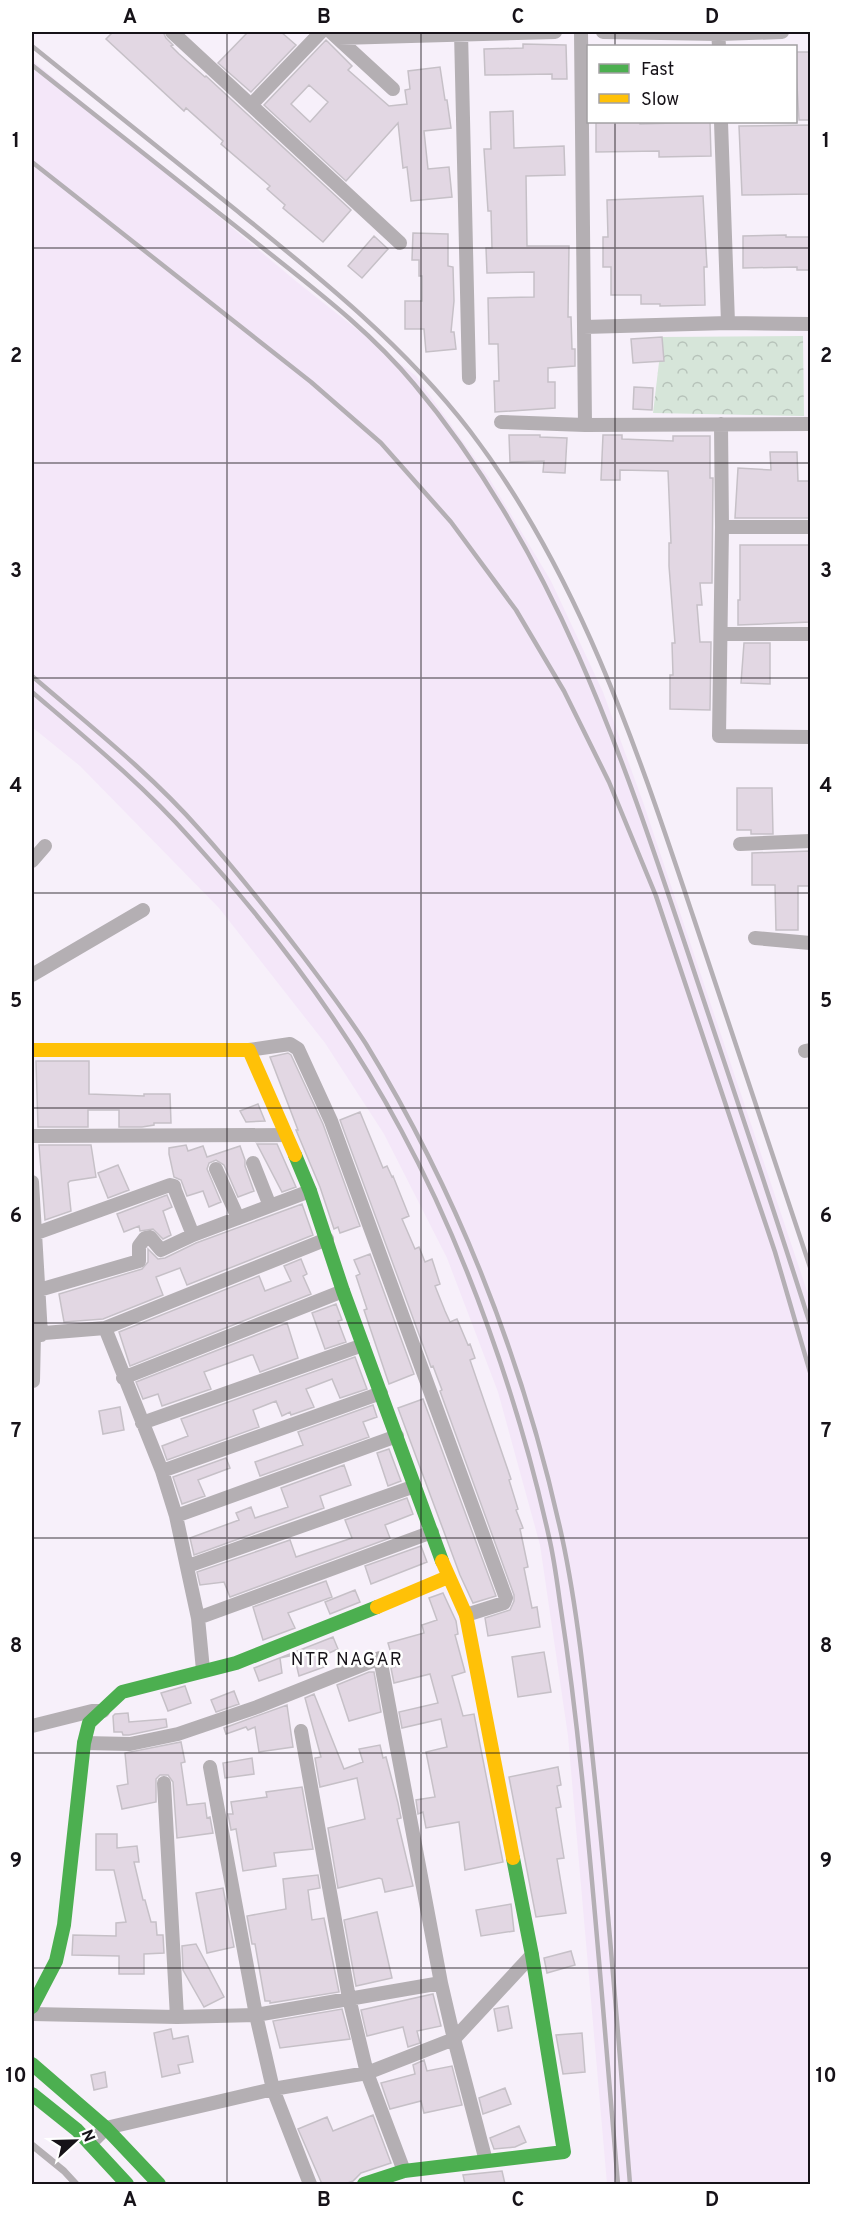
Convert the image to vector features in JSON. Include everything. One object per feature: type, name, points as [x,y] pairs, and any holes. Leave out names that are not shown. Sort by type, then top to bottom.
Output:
[{"type":"street","points":[[172,32],[400,243]]},
{"type":"street","points":[[251,105],[321,32]]},
{"type":"street","points":[[461,32],[469,378]]},
{"type":"street","points":[[335,35],[555,32]]},
{"type":"street","points":[[581,32],[585,425]]},
{"type":"street","points":[[603,32],[719,37],[782,32]]},
{"type":"street","points":[[335,35],[393,88]]},
{"type":"street","points":[[722,123],[728,323]]},
{"type":"street","points":[[584,327],[728,323],[810,324]]},
{"type":"street","points":[[501,422],[585,425],[810,424]]},
{"type":"street","points":[[721,424],[722,634],[719,736],[810,737]]},
{"type":"street","points":[[722,527],[810,527]]},
{"type":"street","points":[[722,634],[810,634]]},
{"type":"street","points":[[740,844],[810,841]]},
{"type":"street","points":[[32,861],[45,846]]},
{"type":"street","points":[[32,975],[143,910]]},
{"type":"street","points":[[755,938],[810,943]]},
{"type":"street","points":[[32,1050],[249,1050],[290,1044],[298,1049],[331,1121],[506,1598],[504,1603],[465,1615]]},
{"type":"street","points":[[249,1050],[310,1191],[363,1345],[448,1577],[465,1615],[532,1955],[564,2152],[404,2171],[364,2184]]},
{"type":"street","points":[[32,1136],[286,1135]]},
{"type":"street","points":[[253,1163],[270,1206]]},
{"type":"street","points":[[216,1169],[238,1218]]},
{"type":"street","points":[[32,1182],[39,1290],[33,1381]]},
{"type":"street","points":[[34,1234],[170,1185],[176,1190],[193,1235]]},
{"type":"street","points":[[39,1290],[139,1261],[139,1246],[145,1238],[154,1240],[161,1250],[193,1235],[310,1191]]},
{"type":"street","points":[[35,1334],[105,1329],[327,1239]]},
{"type":"street","points":[[123,1378],[344,1291]]},
{"type":"street","points":[[105,1329],[162,1471],[176,1516],[198,1618],[203,1670]]},
{"type":"street","points":[[142,1422],[363,1345]]},
{"type":"street","points":[[162,1471],[381,1393]]},
{"type":"street","points":[[176,1516],[397,1436]]},
{"type":"street","points":[[188,1566],[415,1486]]},
{"type":"street","points":[[198,1618],[432,1532]]},
{"type":"street","points":[[32,2007],[56,1961],[64,1925],[88,1724],[122,1692],[236,1663],[352,1618],[448,1577]]},
{"type":"street","points":[[84,1743],[130,1744],[178,1734],[256,1707],[380,1658],[441,1983],[486,2161]]},
{"type":"street","points":[[32,1726],[92,1711],[103,1711]]},
{"type":"street","points":[[301,1731],[349,1998],[366,2073],[404,2171]]},
{"type":"street","points":[[210,1767],[256,2015],[273,2089],[310,2184]]},
{"type":"street","points":[[164,1783],[177,2017]]},
{"type":"street","points":[[90,2144],[106,2128],[273,2089],[366,2073],[454,2039],[532,1955]]},
{"type":"street","points":[[32,2014],[177,2017],[256,2015],[441,1983]]},
{"type":"street","points":[[32,2064],[106,2128],[159,2184]]},
{"type":"street","points":[[32,2094],[77,2130],[129,2184],[144,2169]]},
{"type":"lane","points":[[32,2145],[76,2184]]},
{"type":"shaded area","points":[[32,60],[297,282],[416,376],[489,478],[551,581],[603,692],[643,802],[810,1300],[810,2184],[607,2184],[568,1736],[540,1545],[498,1392],[447,1258],[384,1134],[325,1043],[219,908],[80,766],[32,727]]},
{"type":"green space","points":[[803,336],[804,416],[653,413],[662,337]]},
{"type":"building","points":[[113,32],[163,32],[179,54],[206,76],[351,210],[323,242],[283,208],[285,205],[267,189],[270,186],[221,144],[223,141],[186,108],[184,111],[106,39]]},
{"type":"building","points":[[248,32],[281,32],[296,45],[251,92],[218,63]]},
{"type":"building","points":[[326,40],[352,66],[348,70],[389,106],[407,104],[405,90],[410,89],[408,71],[440,67],[451,128],[424,131],[428,169],[449,167],[452,197],[411,201],[407,167],[403,168],[398,123],[346,181],[264,105]],"holes":[[[309,85],[328,102],[310,122],[291,104]]]},
{"type":"building","points":[[523,44],[566,45],[567,79],[552,79],[552,74],[485,75],[484,49],[523,48]]},
{"type":"building","points":[[797,52],[810,52],[810,120],[799,120]]},
{"type":"building","points":[[513,111],[514,148],[564,146],[565,175],[526,176],[527,246],[569,246],[568,317],[571,317],[575,366],[548,368],[548,382],[555,382],[555,408],[495,412],[494,381],[499,381],[498,344],[489,344],[488,298],[534,297],[534,272],[487,273],[486,248],[492,248],[491,211],[488,211],[484,149],[491,149],[490,112]]},
{"type":"building","points":[[596,123],[710,123],[711,156],[659,157],[659,151],[596,152]]},
{"type":"building","points":[[810,125],[810,194],[742,195],[739,126]]},
{"type":"building","points":[[703,196],[707,267],[704,267],[705,305],[641,304],[641,295],[611,295],[611,267],[603,267],[603,237],[608,237],[607,200]]},
{"type":"building","points":[[413,233],[448,234],[448,266],[453,267],[454,301],[451,332],[454,332],[456,349],[426,352],[424,329],[405,329],[405,301],[422,301],[422,276],[419,276],[419,260],[412,260]]},
{"type":"building","points":[[786,235],[786,237],[810,237],[810,270],[797,270],[797,267],[743,268],[743,236]]},
{"type":"building","points":[[374,236],[388,249],[362,278],[348,266]]},
{"type":"building","points":[[662,337],[664,361],[633,363],[631,339]]},
{"type":"building","points":[[634,387],[653,388],[652,410],[633,409]]},
{"type":"building","points":[[509,435],[567,438],[565,473],[543,472],[544,461],[510,462]]},
{"type":"building","points":[[603,435],[622,435],[622,439],[673,441],[673,436],[710,436],[710,478],[713,478],[712,583],[700,583],[702,605],[697,605],[700,642],[711,642],[710,710],[670,709],[670,675],[673,675],[672,643],[675,643],[669,566],[669,543],[671,543],[668,471],[620,470],[620,480],[601,480]]},
{"type":"building","points":[[770,452],[797,452],[798,481],[810,481],[810,518],[735,518],[738,468],[771,470]]},
{"type":"building","points":[[740,545],[810,545],[810,622],[738,625]]},
{"type":"building","points":[[744,643],[770,643],[770,684],[741,683]]},
{"type":"building","points":[[737,788],[772,788],[773,834],[751,834],[751,830],[737,830]]},
{"type":"building","points":[[810,851],[810,886],[798,886],[798,930],[776,930],[775,885],[752,885],[752,853]]},
{"type":"building","points":[[288,1053],[291,1055],[323,1124],[360,1226],[340,1233],[338,1227],[334,1229],[270,1057]]},
{"type":"building","points":[[36,1061],[89,1061],[89,1094],[144,1096],[144,1094],[170,1094],[171,1123],[119,1127],[119,1110],[88,1110],[88,1127],[38,1127]]},
{"type":"building","points":[[258,1104],[265,1121],[246,1122],[240,1111]]},
{"type":"building","points":[[360,1112],[383,1168],[387,1166],[393,1176],[409,1216],[402,1219],[415,1249],[419,1247],[425,1262],[432,1259],[440,1284],[435,1286],[445,1311],[450,1322],[457,1319],[475,1358],[470,1360],[511,1479],[509,1480],[518,1509],[516,1510],[523,1528],[520,1529],[528,1567],[524,1568],[532,1608],[537,1607],[540,1627],[488,1636],[485,1618],[510,1610],[514,1595],[440,1391],[442,1390],[433,1366],[431,1367],[340,1120]]},
{"type":"building","points":[[257,1144],[277,1144],[296,1187],[282,1192]]},
{"type":"building","points":[[39,1145],[91,1145],[96,1177],[70,1181],[68,1183],[71,1211],[45,1220]]},
{"type":"building","points":[[186,1145],[188,1151],[203,1146],[207,1157],[240,1146],[254,1191],[238,1197],[224,1165],[216,1160],[209,1163],[207,1169],[221,1202],[209,1207],[203,1191],[187,1196],[181,1180],[174,1177],[169,1154],[169,1148]]},
{"type":"building","points":[[118,1165],[129,1190],[108,1198],[98,1173]]},
{"type":"building","points":[[167,1195],[172,1207],[163,1211],[171,1235],[163,1239],[153,1229],[140,1231],[139,1226],[124,1232],[117,1214]]},
{"type":"building","points":[[302,1204],[313,1235],[187,1285],[180,1268],[156,1277],[163,1295],[103,1319],[64,1322],[59,1294],[142,1269],[148,1262],[148,1249],[158,1259],[165,1258],[196,1243]]},
{"type":"building","points":[[370,1254],[414,1374],[389,1384],[364,1310],[367,1309],[356,1276],[360,1274],[354,1260]]},
{"type":"building","points":[[301,1259],[307,1274],[303,1276],[311,1294],[130,1366],[119,1332],[259,1276],[265,1291],[291,1281],[284,1266]]},
{"type":"building","points":[[336,1304],[342,1320],[338,1321],[346,1342],[325,1349],[312,1313]]},
{"type":"building","points":[[287,1323],[298,1358],[260,1372],[251,1355],[204,1372],[211,1389],[162,1406],[158,1394],[143,1399],[136,1382]]},
{"type":"building","points":[[355,1357],[367,1389],[340,1398],[332,1379],[306,1389],[314,1407],[282,1416],[276,1401],[253,1410],[259,1427],[167,1460],[162,1446],[188,1436],[181,1419]]},
{"type":"building","points":[[423,1399],[496,1596],[473,1603],[460,1575],[398,1408]]},
{"type":"building","points":[[373,1405],[377,1417],[363,1422],[369,1437],[260,1476],[255,1462],[303,1445],[298,1432]]},
{"type":"building","points":[[120,1407],[124,1430],[103,1434],[99,1411]]},
{"type":"building","points":[[389,1449],[401,1481],[388,1486],[377,1453]]},
{"type":"building","points":[[226,1458],[230,1468],[198,1480],[205,1496],[182,1504],[173,1477]]},
{"type":"building","points":[[344,1465],[351,1485],[320,1496],[324,1508],[194,1555],[190,1538],[239,1520],[236,1513],[251,1507],[255,1518],[288,1507],[281,1488]]},
{"type":"building","points":[[407,1498],[413,1514],[385,1525],[390,1538],[230,1597],[224,1582],[200,1585],[197,1572],[290,1540],[296,1557],[352,1538],[345,1520]]},
{"type":"building","points":[[421,1546],[427,1562],[371,1584],[365,1566]]},
{"type":"building","points":[[326,1581],[332,1597],[288,1613],[295,1628],[263,1640],[253,1607]]},
{"type":"building","points":[[355,1590],[360,1602],[330,1614],[325,1602]]},
{"type":"building","points":[[443,1593],[456,1621],[458,1634],[455,1635],[465,1672],[452,1676],[463,1716],[474,1714],[503,1862],[465,1870],[459,1822],[426,1828],[423,1812],[418,1814],[416,1800],[435,1797],[426,1752],[447,1747],[441,1719],[402,1728],[399,1712],[438,1703],[430,1674],[394,1683],[391,1668],[395,1667],[388,1643],[424,1633],[422,1625],[437,1620],[429,1598]]},
{"type":"building","points":[[333,1637],[338,1649],[320,1657],[324,1667],[299,1676],[294,1655],[280,1658],[282,1673],[259,1681],[254,1668]]},
{"type":"building","points":[[544,1652],[551,1692],[518,1697],[512,1657]]},
{"type":"building","points":[[374,1672],[381,1712],[349,1721],[337,1685]]},
{"type":"building","points":[[185,1686],[191,1703],[168,1711],[161,1693]]},
{"type":"building","points":[[234,1691],[239,1704],[216,1712],[211,1700]]},
{"type":"building","points":[[314,1694],[344,1769],[363,1762],[359,1749],[380,1745],[383,1758],[386,1757],[398,1803],[401,1818],[397,1819],[413,1886],[385,1892],[382,1879],[379,1878],[338,1888],[328,1828],[365,1819],[357,1778],[320,1787],[315,1758],[321,1757],[305,1698]]},
{"type":"building","points":[[287,1705],[293,1747],[259,1752],[255,1727],[248,1730],[246,1727],[226,1734],[224,1728]]},
{"type":"building","points":[[128,1713],[129,1722],[166,1719],[167,1727],[129,1735],[114,1732],[113,1716]]},
{"type":"building","points":[[181,1742],[185,1762],[181,1763],[187,1805],[205,1803],[207,1818],[210,1817],[213,1833],[177,1838],[173,1782],[168,1775],[160,1775],[156,1779],[156,1802],[122,1809],[117,1786],[128,1784],[125,1753]]},
{"type":"building","points":[[252,1758],[254,1774],[225,1778],[223,1763]]},
{"type":"building","points":[[558,1767],[561,1785],[557,1786],[561,1807],[556,1808],[564,1858],[557,1859],[566,1913],[536,1917],[509,1777]]},
{"type":"building","points":[[302,1787],[313,1849],[274,1853],[276,1866],[243,1871],[236,1829],[231,1830],[228,1814],[233,1814],[231,1802],[267,1797],[266,1792]]},
{"type":"building","points":[[96,1834],[117,1834],[117,1848],[137,1846],[139,1862],[134,1862],[143,1900],[145,1900],[151,1922],[156,1922],[157,1935],[163,1935],[164,1953],[144,1954],[144,1974],[119,1974],[119,1956],[72,1955],[73,1935],[116,1936],[116,1923],[126,1922],[114,1870],[96,1870]]},
{"type":"building","points":[[318,1875],[320,1888],[308,1890],[312,1920],[324,1918],[339,1992],[270,2003],[270,2001],[265,2001],[255,1944],[252,1944],[247,1916],[286,1909],[283,1879]]},
{"type":"building","points":[[223,1888],[234,1947],[207,1953],[196,1893]]},
{"type":"building","points":[[511,1904],[514,1931],[481,1936],[476,1910]]},
{"type":"building","points":[[377,1912],[392,1978],[356,1986],[344,1920]]},
{"type":"building","points":[[196,1944],[224,1997],[204,2007],[183,1970],[182,1946]]},
{"type":"building","points":[[571,1951],[575,1965],[547,1973],[544,1958]]},
{"type":"building","points":[[433,1994],[441,2026],[417,2031],[420,2043],[408,2047],[403,2027],[367,2036],[361,2010]]},
{"type":"building","points":[[508,2006],[512,2028],[498,2031],[494,2009]]},
{"type":"building","points":[[342,2009],[350,2039],[280,2048],[273,2021]]},
{"type":"building","points":[[171,2029],[173,2039],[188,2036],[193,2062],[178,2065],[180,2073],[162,2077],[154,2033]]},
{"type":"building","points":[[582,2033],[585,2072],[563,2074],[556,2035]]},
{"type":"building","points":[[424,2060],[427,2071],[452,2066],[462,2105],[424,2113],[421,2101],[390,2109],[381,2083],[415,2074],[413,2065]]},
{"type":"building","points":[[105,2072],[107,2087],[94,2090],[91,2075]]},
{"type":"building","points":[[505,2088],[511,2104],[483,2114],[479,2098]]},
{"type":"building","points":[[373,2115],[391,2163],[361,2173],[353,2181],[345,2184],[322,2184],[298,2129],[327,2117],[333,2131]]},
{"type":"building","points":[[519,2126],[526,2142],[515,2147],[494,2149],[490,2138]]},
{"type":"building","points":[[502,2171],[505,2184],[465,2184],[463,2175]]},
{"type":"railway","points":[[32,46],[267,235],[359,313],[389,341],[444,400],[470,431],[509,486],[574,604],[627,728],[673,855],[810,1267]]},
{"type":"railway","points":[[32,65],[356,324],[414,384],[463,448],[506,515],[544,584],[578,655],[608,727],[662,877],[810,1324]]},
{"type":"railway","points":[[32,162],[311,382],[381,443],[451,522],[516,610],[564,691],[609,782],[656,896],[775,1252],[810,1372]]},
{"type":"railway","points":[[32,676],[119,750],[181,809],[252,891],[327,988],[366,1044],[400,1102],[431,1161],[485,1282],[528,1408],[562,1537],[573,1594],[585,1683],[614,1978],[630,2184]]},
{"type":"railway","points":[[32,692],[114,763],[173,819],[221,872],[305,978],[356,1053],[401,1130],[448,1226],[469,1277],[522,1433],[537,1485],[554,1561],[582,1777],[618,2184]]},
{"type":"traffic: fast","points":[[295,1155],[310,1191],[343,1291],[442,1561]]},
{"type":"traffic: fast","points":[[32,2007],[56,1961],[64,1925],[84,1743],[89,1723],[122,1692],[236,1663],[377,1607]]},
{"type":"traffic: fast","points":[[364,2184],[404,2171],[564,2152],[532,1955],[513,1858]]},
{"type":"traffic: fast","points":[[32,2064],[106,2128],[159,2184]]},
{"type":"traffic: fast","points":[[32,2094],[77,2130],[127,2184]]},
{"type":"traffic: slow","points":[[32,1050],[249,1050],[295,1155]]},
{"type":"traffic: slow","points":[[442,1561],[466,1615],[513,1858]]},
{"type":"traffic: slow","points":[[377,1607],[448,1577]]},
{"type":"district","name":"NTR NAGAR","points":[[347,1660]]}]
